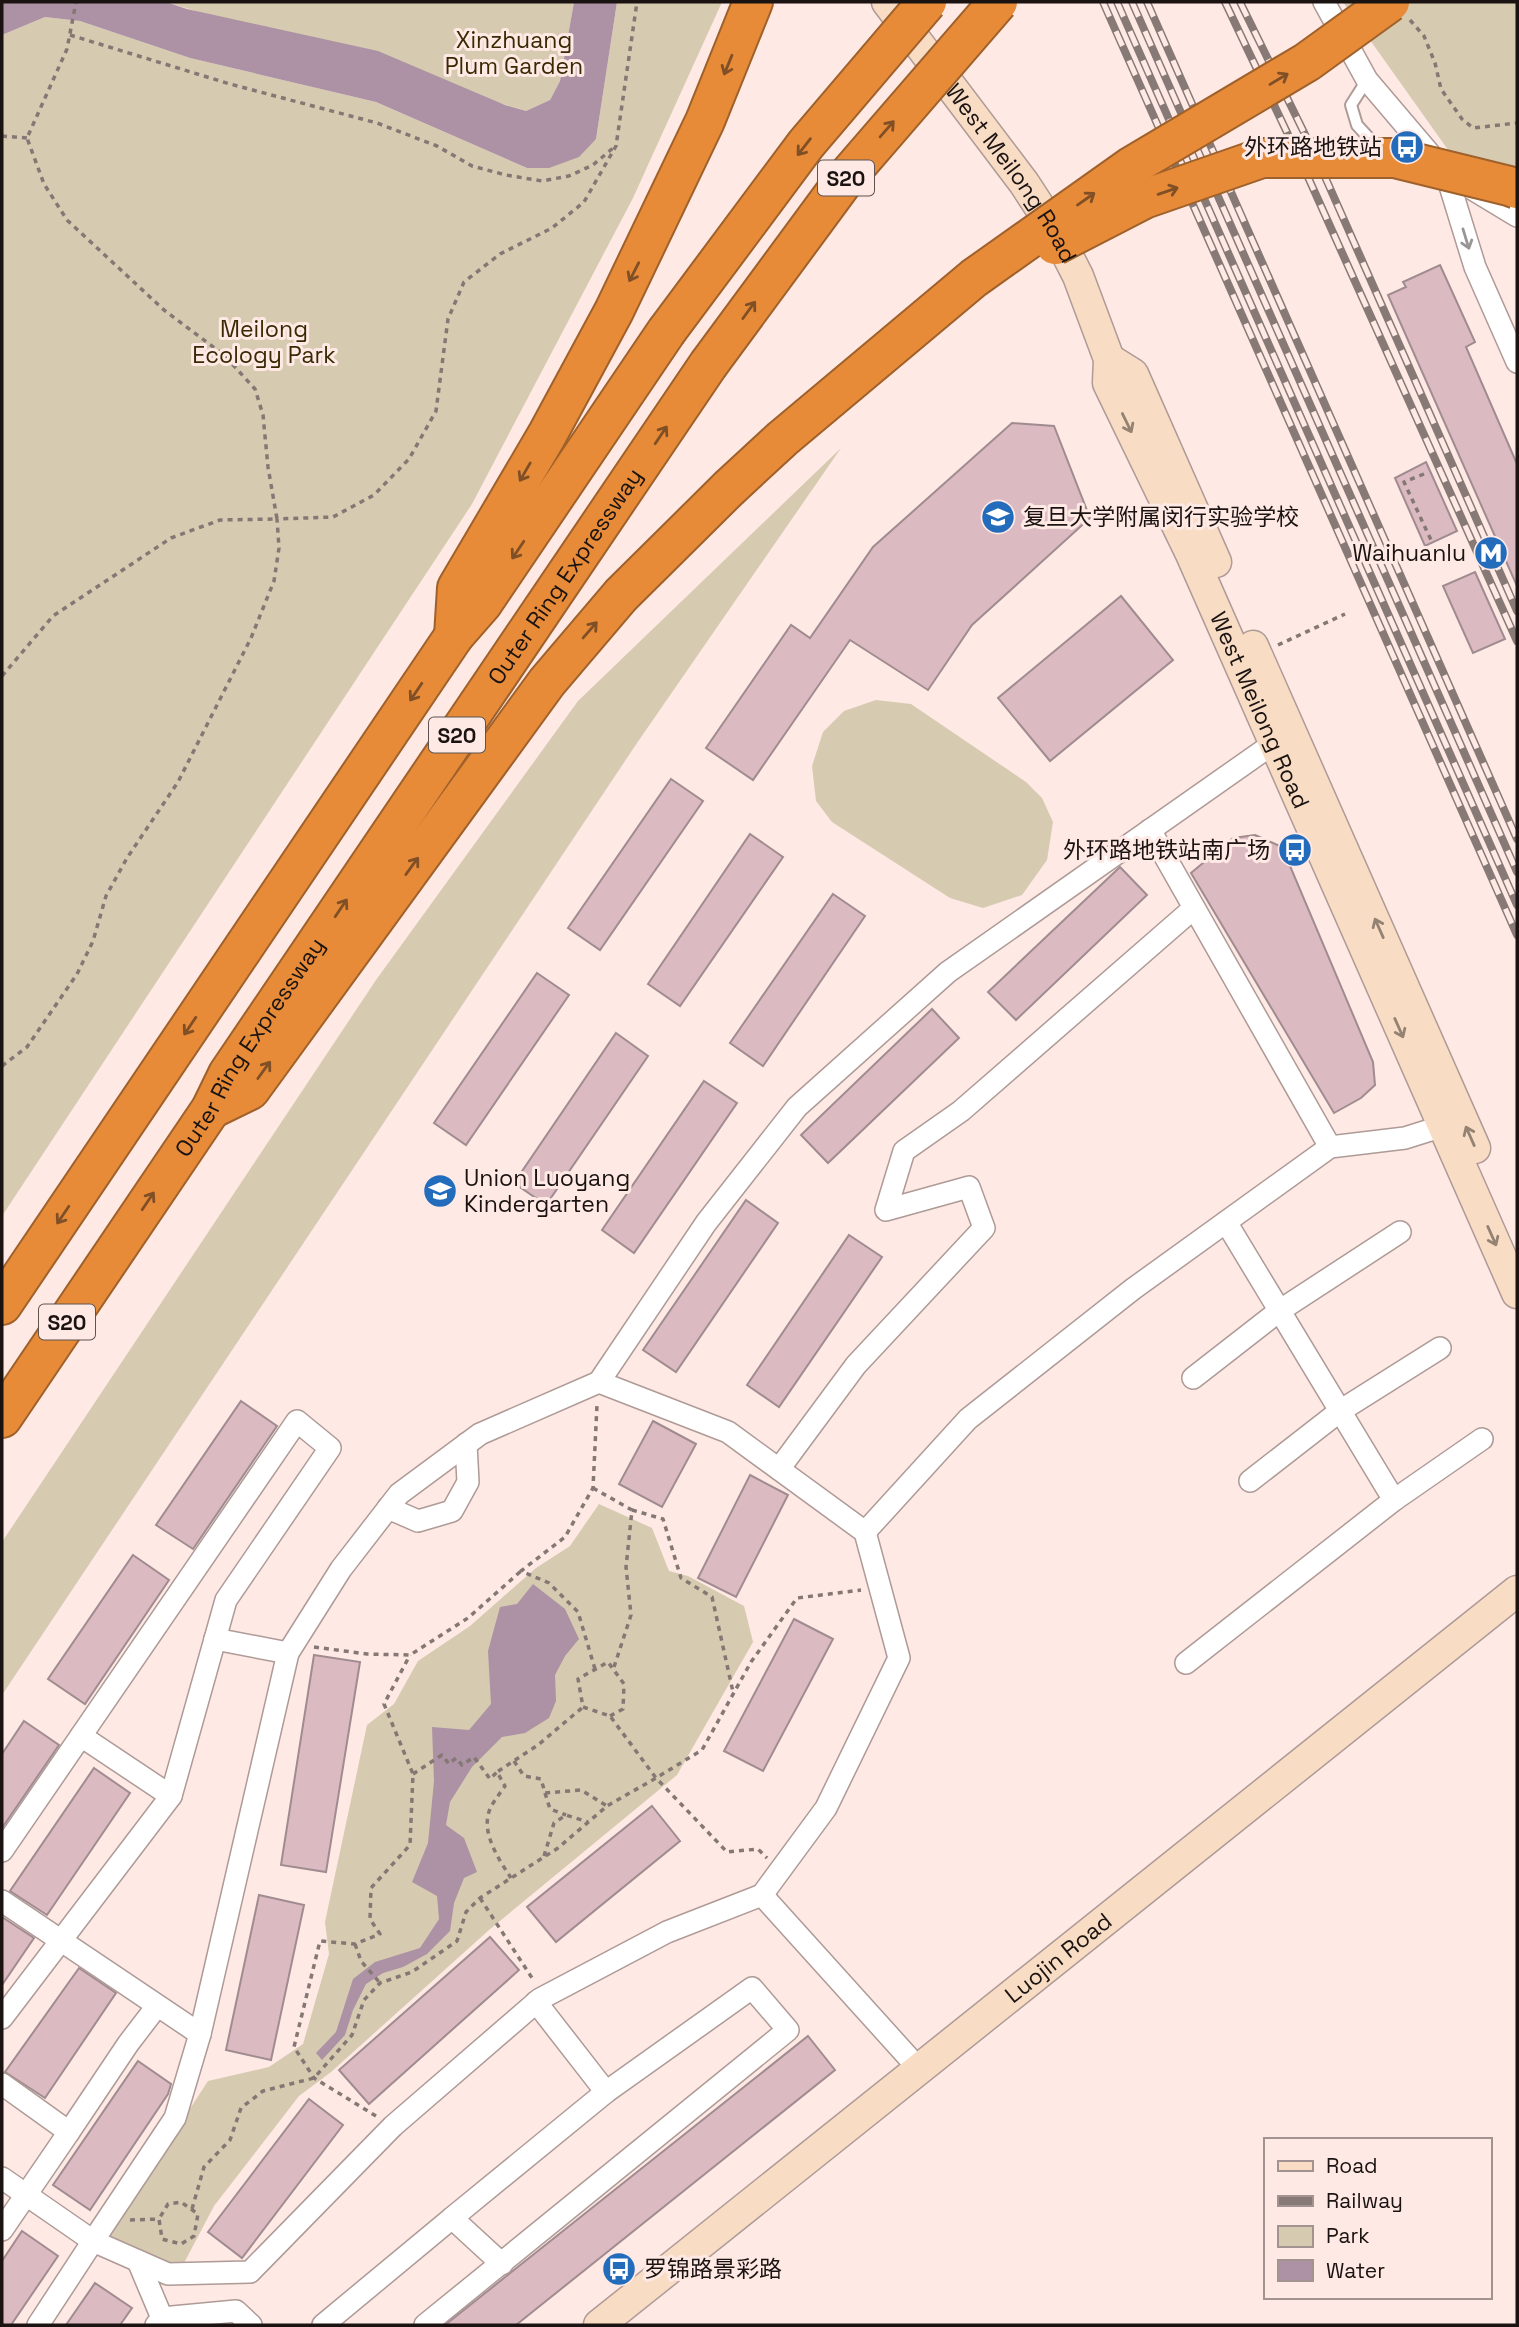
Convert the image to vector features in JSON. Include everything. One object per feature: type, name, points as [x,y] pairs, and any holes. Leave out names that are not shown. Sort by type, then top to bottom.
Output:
[{"type":"highway","points":[[454,636],[457,588],[553,425],[614,311],[705,121],[753,2]]},
{"type":"highway","name":"S20","points":[[2,1305],[454,636],[481,604],[666,332],[806,144],[927,2]]},
{"type":"highway","name":"Outer Ring Expressway","points":[[2,1418],[211,1109],[228,1074],[708,365],[845,179],[998,2]]},
{"type":"highway","points":[[211,1109],[250,1090],[547,682],[621,595],[729,488],[782,439],[975,278],[1132,166],[1399,10]]},
{"type":"highway","points":[[782,439],[1056,244],[1144,199],[1262,158],[1395,158],[1517,190]]},
{"type":"street","name":"West Meilong Road","points":[[887,2],[1024,183],[1055,229],[1078,276],[1109,359],[1108,383],[1191,554],[1517,1293]]},
{"type":"street","points":[[1324,2],[1367,80],[1446,173],[1517,216]]},
{"type":"street","points":[[1446,173],[1475,267],[1517,362]]},
{"type":"street","name":"West Meilong Road","points":[[1109,359],[1133,374],[1517,1244]]},
{"type":"street","points":[[38,2325],[175,2118],[200,2034],[291,1649],[341,1569],[388,1508],[399,1494],[480,1434],[599,1382],[706,1223],[797,1107],[948,972],[1273,743]]},
{"type":"street","points":[[1150,830],[1330,1147]]},
{"type":"street","points":[[779,1469],[856,1365],[984,1228],[969,1187],[886,1210],[904,1151],[961,1111],[1194,908]]},
{"type":"street","points":[[865,1532],[968,1419],[1133,1289],[1330,1147],[1405,1138],[1443,1126]]},
{"type":"street","points":[[1226,1222],[1394,1500]]},
{"type":"street","points":[[1193,1378],[1279,1311],[1400,1232]]},
{"type":"street","points":[[1250,1481],[1340,1411],[1440,1348]]},
{"type":"street","points":[[2,2178],[93,2241],[168,2274],[250,2272],[393,2126],[538,2001],[667,1932],[762,1895],[826,1808],[899,1658],[865,1532],[727,1432],[599,1382]]},
{"type":"street","points":[[2,1852],[297,1421],[330,1448],[226,1600],[171,1796],[2,2018]]},
{"type":"street","points":[[1186,1663],[1394,1500],[1482,1439]]},
{"type":"street","points":[[388,1508],[418,1521],[452,1511],[468,1482],[466,1444]]},
{"type":"street","name":"Luojin Road","points":[[599,2325],[1517,1591]]},
{"type":"street","points":[[215,1639],[291,1649]]},
{"type":"street","points":[[81,1736],[171,1796]]},
{"type":"street","points":[[762,1895],[919,2069]]},
{"type":"street","points":[[2,1901],[200,2034]]},
{"type":"street","points":[[323,2325],[606,2092],[752,1988],[788,2030],[425,2325]]},
{"type":"street","points":[[538,2001],[606,2092]]},
{"type":"street","points":[[2,2230],[128,2044],[157,2006]]},
{"type":"street","points":[[2,2084],[69,2132]]},
{"type":"street","points":[[452,2218],[502,2264]]},
{"type":"street","points":[[138,2261],[162,2323],[236,2311],[251,2325]]},
{"type":"lane","points":[[1367,80],[1351,105],[1357,125],[1391,163],[1420,175],[1446,173]]},
{"type":"path","points":[[2,1066],[27,1047],[77,974],[93,941],[106,897],[127,858],[178,782],[251,638],[274,581],[278,548],[277,519],[262,415],[255,389],[224,355],[164,310],[66,220],[44,184],[27,138],[67,49],[76,2]]},
{"type":"path","points":[[2,676],[53,615],[171,538],[220,520],[333,517],[374,495],[409,459],[436,411],[448,319],[464,282],[500,254],[552,228],[584,202],[616,146],[638,2]]},
{"type":"path","points":[[1399,10],[1424,37],[1441,89],[1462,119],[1474,128],[1517,123]]},
{"type":"path","points":[[70,35],[230,84],[377,123],[437,146],[472,166],[506,175],[541,181],[569,176],[593,165],[616,146]]},
{"type":"path","points":[[2,136],[27,138]]},
{"type":"path","points":[[1424,474],[1404,482],[1431,540]]},
{"type":"path","points":[[1257,654],[1345,614]]},
{"type":"path","points":[[393,2126],[314,2078],[294,2047],[320,1941],[355,1944],[380,1934],[370,1919],[371,1888],[410,1845],[414,1774],[384,1704],[410,1656],[468,1618],[520,1571],[565,1537],[593,1488],[599,1382]]},
{"type":"path","points":[[593,1488],[632,1510],[663,1518],[681,1578],[712,1597],[733,1694]]},
{"type":"path","points":[[613,1670],[631,1615],[626,1567],[632,1510]]},
{"type":"path","points":[[520,1571],[550,1583],[578,1612],[595,1669]]},
{"type":"path","points":[[192,2210],[204,2167],[230,2140],[241,2108],[262,2091],[314,2078],[352,2035],[364,2000],[380,1983],[412,1972],[457,1941],[466,1912],[480,1898],[558,1848],[607,1806],[702,1750],[751,1662],[797,1598],[880,1587]]},
{"type":"path","points":[[291,1649],[410,1656]]},
{"type":"path","points":[[583,1707],[578,1679],[608,1662],[624,1684],[623,1709],[610,1716]]},
{"type":"path","points":[[414,1774],[442,1755],[449,1764],[456,1758],[463,1765],[474,1757],[490,1779],[538,1745],[583,1707]]},
{"type":"path","points":[[583,1707],[610,1716],[656,1778],[727,1852],[758,1849],[779,1871]]},
{"type":"path","points":[[514,1761],[524,1776],[541,1779],[550,1809],[588,1822]]},
{"type":"path","points":[[497,1772],[505,1786],[490,1807],[492,1851],[511,1878]]},
{"type":"path","points":[[545,1793],[581,1790],[607,1806]]},
{"type":"path","points":[[544,1857],[554,1823],[566,1815]]},
{"type":"path","points":[[480,1898],[532,1976],[538,2001]]},
{"type":"path","points":[[355,1944],[361,1961],[380,1983]]},
{"type":"path","points":[[181,2202],[198,2214],[194,2236],[181,2244],[162,2239],[159,2220],[168,2204],[181,2202]]},
{"type":"path","points":[[107,2220],[159,2220]]},
{"type":"green space","name":"Xinzhuang Plum Garden","points":[[166,2],[574,2],[560,81],[550,100],[526,111]]},
{"type":"green space","name":"Meilong Ecology Park","points":[[617,2],[722,2],[633,198],[472,504],[2,1216],[2,35],[45,17],[80,21],[190,58],[376,102],[527,168],[596,139]]},
{"type":"green space","points":[[1343,2],[1517,2],[1517,177],[1451,154]]},
{"type":"green space","points":[[841,448],[637,743],[2,1695],[2,1542],[376,980],[578,701]]},
{"type":"green space","points":[[876,700],[911,704],[1026,782],[1042,798],[1053,822],[1047,860],[1022,895],[983,908],[950,898],[832,822],[816,801],[812,766],[823,732],[844,711]]},
{"type":"green space","points":[[599,1504],[652,1528],[669,1571],[688,1576],[744,1606],[753,1642],[677,1775],[489,1930],[331,2072],[299,2096],[214,2206],[184,2263],[163,2262],[106,2238],[208,2081],[269,2067],[303,2044],[329,1954],[325,1922],[367,1725],[394,1704],[418,1661],[470,1626],[536,1568],[570,1546]]},
{"type":"water","points":[[2,2],[166,2],[378,51],[505,105],[526,111],[550,100],[560,81],[574,2],[617,2],[596,139],[579,157],[549,168],[527,168],[376,102],[190,58],[80,21],[45,17],[2,35]]},
{"type":"water","points":[[533,1584],[565,1609],[579,1639],[565,1656],[555,1675],[556,1701],[549,1718],[525,1733],[502,1737],[472,1767],[450,1802],[446,1825],[464,1838],[477,1872],[464,1878],[454,1903],[450,1931],[427,1954],[403,1967],[383,1973],[366,1984],[353,2010],[345,2035],[322,2060],[316,2053],[336,2032],[353,1979],[375,1962],[420,1948],[439,1919],[437,1896],[412,1882],[428,1843],[434,1781],[432,1727],[469,1730],[491,1704],[488,1651],[500,1607],[517,1604]]},
{"type":"building","points":[[1440,265],[1475,342],[1466,347],[1517,464],[1517,586],[1388,295],[1406,287],[1403,282]]},
{"type":"building","points":[[1012,423],[1054,426],[1090,518],[972,625],[928,690],[850,640],[753,780],[706,748],[791,625],[810,638],[873,547]]},
{"type":"building","points":[[1426,462],[1457,531],[1425,546],[1395,478]]},
{"type":"building","points":[[1475,572],[1505,639],[1473,653],[1443,586]]},
{"type":"building","points":[[1121,596],[1173,660],[1050,761],[998,698]]},
{"type":"building","points":[[671,779],[703,801],[600,950],[568,928]]},
{"type":"building","points":[[750,834],[783,857],[680,1006],[648,984]]},
{"type":"building","points":[[1255,835],[1282,847],[1373,1062],[1375,1085],[1361,1098],[1334,1113],[1191,873],[1233,838]]},
{"type":"building","points":[[1120,867],[1147,895],[1016,1020],[988,992]]},
{"type":"building","points":[[833,894],[865,916],[763,1066],[730,1043]]},
{"type":"building","points":[[537,973],[569,995],[466,1145],[434,1123]]},
{"type":"building","points":[[932,1009],[959,1038],[828,1163],[801,1135]]},
{"type":"building","points":[[616,1033],[648,1056],[546,1205],[514,1183]]},
{"type":"building","points":[[704,1081],[737,1103],[634,1253],[602,1230]]},
{"type":"building","points":[[746,1200],[778,1223],[676,1372],[643,1350]]},
{"type":"building","points":[[849,1235],[882,1257],[779,1407],[747,1385]]},
{"type":"building","points":[[241,1401],[277,1426],[193,1549],[156,1525]]},
{"type":"building","points":[[653,1421],[696,1444],[662,1507],[619,1484]]},
{"type":"building","points":[[750,1475],[788,1495],[736,1597],[698,1578]]},
{"type":"building","points":[[133,1555],[169,1580],[85,1704],[48,1679]]},
{"type":"building","points":[[794,1619],[833,1639],[763,1771],[724,1751]]},
{"type":"building","points":[[314,1655],[360,1662],[326,1872],[281,1865]]},
{"type":"building","points":[[24,1721],[59,1745],[2,1828],[2,1754]]},
{"type":"building","points":[[94,1768],[130,1793],[47,1915],[10,1891]]},
{"type":"building","points":[[652,1806],[680,1841],[556,1942],[527,1907]]},
{"type":"building","points":[[259,1895],[304,1905],[271,2060],[226,2050]]},
{"type":"building","points":[[2,1917],[34,1938],[2,1985]]},
{"type":"building","points":[[490,1937],[519,1970],[369,2104],[339,2070]]},
{"type":"building","points":[[79,1968],[116,1993],[45,2098],[5,2072]]},
{"type":"building","points":[[808,2036],[835,2070],[516,2325],[445,2325]]},
{"type":"building","points":[[138,2061],[171,2084],[168,2094],[90,2210],[53,2185]]},
{"type":"building","points":[[309,2099],[343,2125],[242,2258],[208,2232]]},
{"type":"building","points":[[22,2231],[58,2256],[11,2325],[2,2325],[2,2261]]},
{"type":"building","points":[[95,2283],[132,2308],[120,2325],[66,2325]]},
{"type":"railway","points":[[1103,2],[1517,935]]},
{"type":"railway","points":[[1117,2],[1517,905]]},
{"type":"railway","points":[[1132,2],[1517,872]]},
{"type":"railway","points":[[1147,2],[1517,839]]},
{"type":"railway","points":[[1225,2],[1303,166],[1517,641]]},
{"type":"railway","points":[[1240,2],[1318,161],[1517,611]]},
{"type":"place","name":"外环路地铁站","points":[[1407,147]]},
{"type":"place","name":"复旦大学附属闵行实验学校","points":[[998,517]]},
{"type":"place","name":"Waihuanlu","points":[[1491,553]]},
{"type":"place","name":"外环路地铁站南广场","points":[[1295,850]]},
{"type":"place","name":"Union Luoyang Kindergarten","points":[[440,1191]]},
{"type":"place","name":"罗锦路景彩路","points":[[619,2269]]}]
